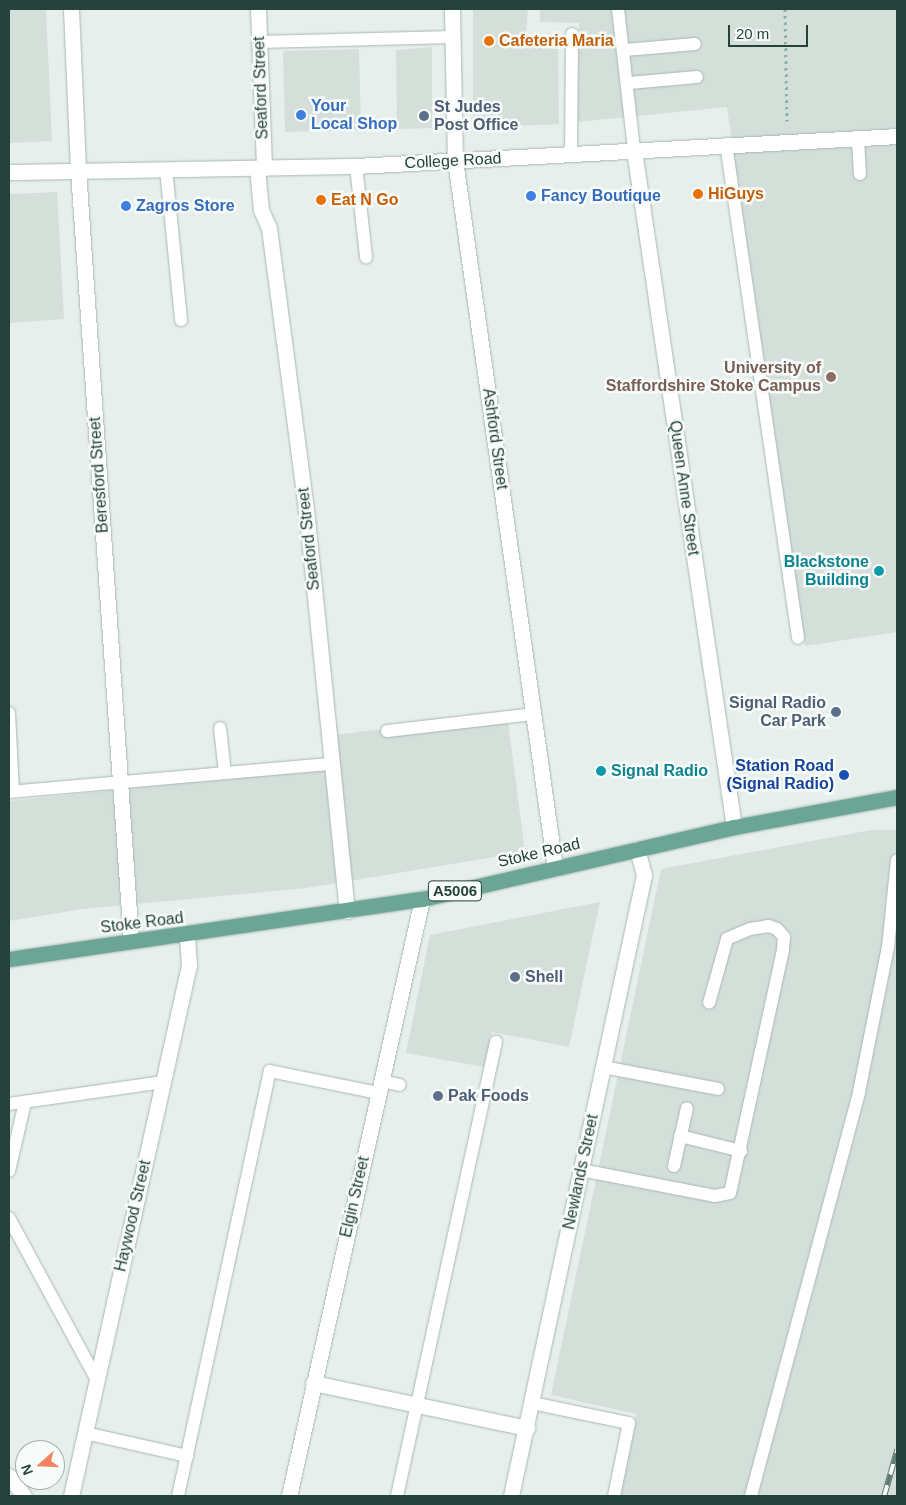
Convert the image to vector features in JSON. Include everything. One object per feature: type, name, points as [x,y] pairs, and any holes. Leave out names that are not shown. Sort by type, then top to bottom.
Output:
[{"type":"main road","name":"Stoke Road","points":[[9,959],[131,941],[187,935],[422,899],[734,827],[897,797]]},
{"type":"street","name":"Beresford Street","points":[[71,9],[78,170],[131,941]]},
{"type":"street","name":"Seaford Street","points":[[258,9],[261,210],[268,228],[307,518],[347,911]]},
{"type":"street","name":"Ashford Street","points":[[452,9],[455,160],[555,868]]},
{"type":"street","name":"College Road","points":[[9,172],[356,166],[897,136]]},
{"type":"street","name":"Queen Anne Street","points":[[634,150],[734,827]]},
{"type":"street","name":"Newlands Street","points":[[511,1496],[644,875],[637,848]]},
{"type":"street","name":"Elgin Street","points":[[289,1496],[422,899]]},
{"type":"street","name":"Haywood Street","points":[[71,1496],[189,965],[187,935]]},
{"type":"street","points":[[313,1383],[527,1428]]},
{"type":"street","points":[[9,1476],[24,1496]]},
{"type":"lane","points":[[618,9],[629,83],[634,150]]},
{"type":"lane","points":[[571,154],[572,34]]},
{"type":"lane","points":[[259,42],[453,36]]},
{"type":"lane","points":[[625,50],[695,44]]},
{"type":"lane","points":[[629,83],[697,77]]},
{"type":"lane","points":[[858,138],[860,174]]},
{"type":"lane","points":[[726,144],[798,638]]},
{"type":"lane","points":[[356,166],[366,258]]},
{"type":"lane","points":[[166,169],[181,320]]},
{"type":"lane","points":[[9,713],[11,791],[332,764]]},
{"type":"lane","points":[[387,731],[533,714]]},
{"type":"lane","points":[[220,728],[225,773]]},
{"type":"lane","points":[[751,1496],[859,1092],[888,947],[897,860]]},
{"type":"lane","points":[[581,1170],[723,1196],[730,1193],[734,1185],[783,950],[784,937],[777,930],[768,926],[750,930],[727,939],[709,1003]]},
{"type":"lane","points":[[397,1496],[496,1042]]},
{"type":"lane","points":[[603,1067],[718,1089]]},
{"type":"lane","points":[[178,1496],[270,1070],[379,1087],[400,1084]]},
{"type":"lane","points":[[9,1104],[163,1082]]},
{"type":"lane","points":[[9,1171],[25,1102]]},
{"type":"lane","points":[[674,1166],[687,1108]]},
{"type":"lane","points":[[680,1136],[741,1151]]},
{"type":"lane","points":[[9,1218],[97,1380]]},
{"type":"lane","points":[[532,1403],[629,1423],[614,1496]]},
{"type":"lane","points":[[85,1433],[187,1456]]},
{"type":"path","points":[[785,9],[787,141]]},
{"type":"shaded area","points":[[9,9],[46,9],[52,141],[9,143]]},
{"type":"shaded area","points":[[473,9],[528,9],[526,36],[558,36],[559,124],[473,128]]},
{"type":"shaded area","name":"University of Staffordshire Stoke Campus","points":[[540,9],[897,9],[897,632],[805,646],[727,107],[577,122],[579,23],[540,22]]},
{"type":"shaded area","points":[[432,47],[432,128],[397,129],[396,50]]},
{"type":"shaded area","points":[[359,49],[361,130],[285,132],[283,51]]},
{"type":"shaded area","points":[[57,192],[64,319],[9,323],[9,194]]},
{"type":"shaded area","points":[[507,714],[525,852],[306,888],[83,909],[9,921],[9,801],[337,767],[334,735]]},
{"type":"shaded area","points":[[871,830],[897,830],[897,1496],[620,1496],[636,1414],[551,1395],[661,869]]},
{"type":"shaded area","points":[[600,902],[569,1047],[492,1032],[484,1067],[406,1053],[430,935]]},
{"type":"railway","points":[[884,1496],[897,1450]]},
{"type":"place","name":"Cafeteria Maria","points":[[489,41]]},
{"type":"place","name":"Your Local Shop","points":[[301,115]]},
{"type":"place","name":"St Judes Post Office","points":[[424,116]]},
{"type":"place","name":"HiGuys","points":[[698,194]]},
{"type":"place","name":"Fancy Boutique","points":[[531,196]]},
{"type":"place","name":"Eat N Go","points":[[321,200]]},
{"type":"place","name":"Zagros Store","points":[[126,206]]},
{"type":"place","name":"University of Staffordshire Stoke Campus","points":[[831,377]]},
{"type":"place","name":"Blackstone Building","points":[[879,571]]},
{"type":"place","name":"Signal Radio Car Park","points":[[836,712]]},
{"type":"place","name":"Signal Radio","points":[[601,771]]},
{"type":"place","name":"Station Road (Signal Radio)","points":[[844,775]]},
{"type":"place","name":"Shell","points":[[515,977]]},
{"type":"place","name":"Pak Foods","points":[[438,1096]]}]
